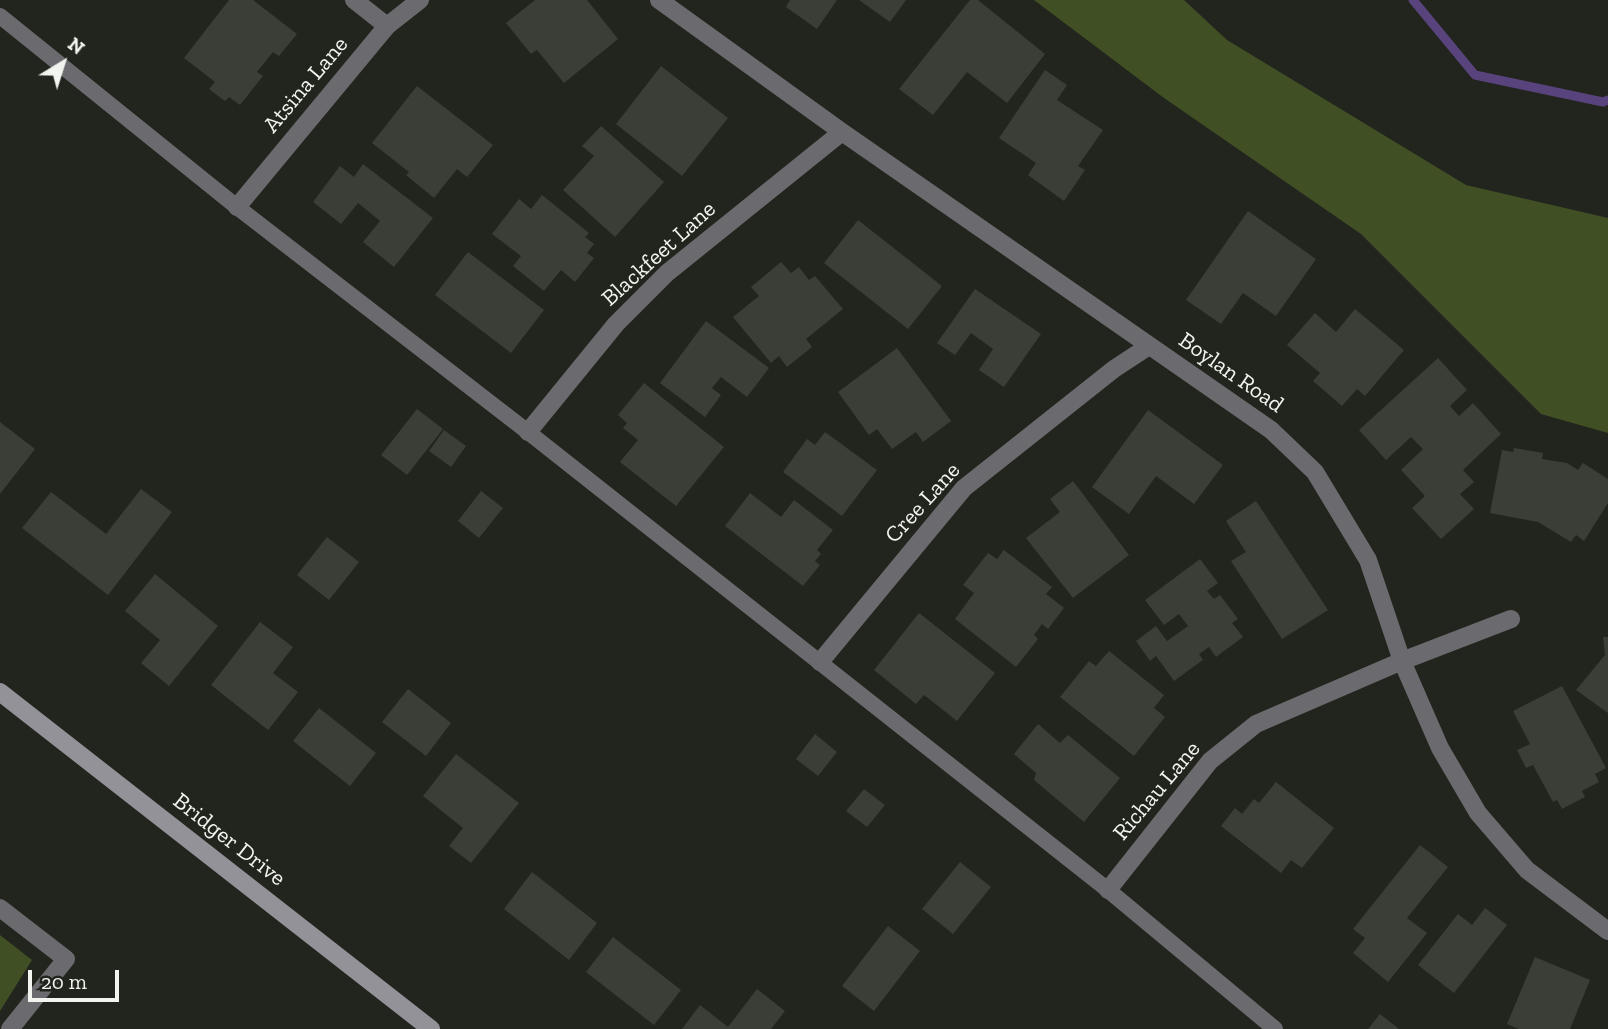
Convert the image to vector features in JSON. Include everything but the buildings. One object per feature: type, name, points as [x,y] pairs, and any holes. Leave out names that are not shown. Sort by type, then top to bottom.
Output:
[{"type":"main road","name":"Bridger Drive","points":[[0,692],[430,1028]]},
{"type":"street","points":[[354,0],[387,26]]},
{"type":"street","name":"Atsina Lane","points":[[237,207],[387,26],[420,0]]},
{"type":"street","name":"Boylan Road","points":[[659,0],[842,132],[1271,430],[1315,472],[1368,560],[1402,661],[1440,748],[1478,813],[1527,870],[1608,931]]},
{"type":"street","name":"Blackfeet Lane","points":[[528,432],[617,324],[667,273],[842,132]]},
{"type":"street","name":"Cree Lane","points":[[820,662],[964,488],[1114,369],[1149,346]]},
{"type":"street","name":"Richau Lane","points":[[1108,890],[1210,761],[1256,724],[1402,661],[1511,619]]},
{"type":"street","points":[[0,908],[66,960],[9,1029]]},
{"type":"lane","points":[[0,16],[237,207],[528,432],[1108,890],[1275,1029]]},
{"type":"green space","points":[[1034,0],[1184,0],[1227,40],[1466,185],[1608,218],[1608,433],[1541,414],[1361,234],[1164,98]]},
{"type":"green space","points":[[0,935],[32,960],[0,1011]]},
{"type":"waterway","points":[[1413,0],[1475,75],[1603,102],[1608,100]]}]
